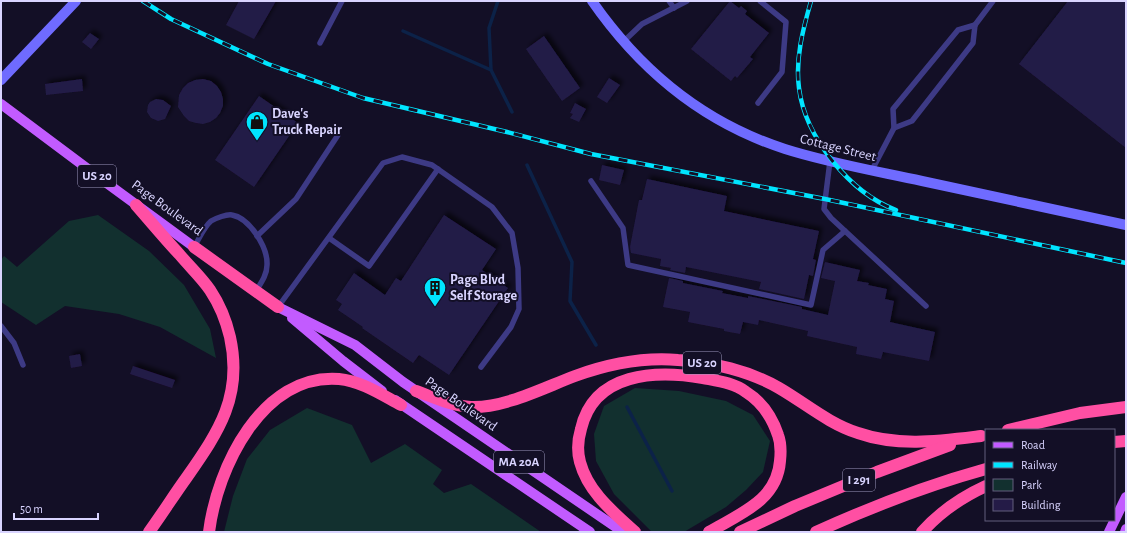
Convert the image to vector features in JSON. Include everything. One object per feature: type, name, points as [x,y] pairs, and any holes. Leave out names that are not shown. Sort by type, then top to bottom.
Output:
[{"type":"highway","points":[[136,205],[193,269],[214,296],[226,321],[233,351],[234,366],[230,398],[220,426],[149,532]]},
{"type":"highway","name":"Page Boulevard","points":[[194,247],[278,307]]},
{"type":"highway","name":"US 20","points":[[416,391],[459,405],[469,407],[482,406],[506,401],[576,376],[613,365],[642,360],[679,360],[721,366],[765,381],[834,423],[862,434],[884,440],[911,442],[983,436]]},
{"type":"highway","points":[[635,532],[609,508],[589,482],[580,462],[578,453],[579,436],[584,418],[590,406],[608,388],[634,378],[668,375],[713,380],[743,390],[757,400],[768,412],[779,439],[781,455],[779,469],[772,488],[760,502],[709,532]]},
{"type":"highway","points":[[209,532],[215,500],[220,484],[234,452],[263,411],[283,394],[311,381],[341,380],[365,387],[401,405]]},
{"type":"highway","points":[[1012,429],[1080,413],[1126,407]]},
{"type":"highway","name":"I 291","points":[[740,532],[795,506],[877,472],[943,447],[983,436]]},
{"type":"highway","name":"I 291","points":[[816,532],[920,490],[985,469]]},
{"type":"highway","points":[[922,532],[938,515],[985,487]]},
{"type":"main road","points":[[1,80],[76,1]]},
{"type":"main road","name":"Cottage Street","points":[[592,1],[610,27],[623,42],[666,83],[694,105],[726,124],[756,139],[830,161],[1126,225]]},
{"type":"main road","name":"Page Boulevard","points":[[1,104],[194,247]]},
{"type":"main road","name":"Page Boulevard","points":[[278,307],[355,345],[416,391],[623,532]]},
{"type":"main road","name":"Page Boulevard","points":[[278,307],[343,361],[401,405],[590,532]]},
{"type":"main road","points":[[1115,520],[1126,497]]},
{"type":"main road","points":[[1109,532],[1114,521]]},
{"type":"lane","points":[[320,44],[342,1]]},
{"type":"lane","points":[[669,1],[674,8]]},
{"type":"lane","points":[[623,42],[642,24],[687,1]]},
{"type":"lane","points":[[758,103],[782,72],[786,22],[760,1]]},
{"type":"lane","points":[[894,128],[912,121],[973,43],[975,25],[993,1]]},
{"type":"lane","points":[[872,170],[894,128],[894,109],[958,30],[975,25]]},
{"type":"lane","points":[[257,236],[296,199],[338,135]]},
{"type":"lane","points":[[278,307],[383,163],[402,156],[432,164],[492,207],[512,233],[518,268],[519,309],[511,327],[481,367]]},
{"type":"lane","points":[[830,161],[824,208],[831,218],[845,232],[926,306]]},
{"type":"lane","points":[[329,238],[370,266],[438,169]]},
{"type":"lane","points":[[590,181],[623,228],[628,264],[811,305],[823,250],[845,232]]},
{"type":"lane","points":[[194,247],[211,222],[231,215],[240,218],[253,229],[265,252],[267,265],[265,275],[256,291]]},
{"type":"lane","points":[[1,326],[14,343],[23,365]]},
{"type":"green space","points":[[98,215],[149,251],[184,285],[210,329],[216,358],[160,327],[119,314],[65,306],[36,325],[1,302],[1,260],[4,256],[17,267],[69,221]]},
{"type":"green space","points":[[635,388],[679,391],[726,401],[753,415],[770,441],[763,472],[746,490],[726,507],[684,532],[652,532],[614,494],[596,461],[594,434],[604,406]]},
{"type":"green space","points":[[307,408],[352,425],[371,463],[405,444],[442,470],[433,484],[444,493],[471,484],[541,532],[224,532],[233,496],[247,459],[270,430]]},
{"type":"building","points":[[239,1],[276,1],[254,39],[226,25]]},
{"type":"building","points":[[730,1],[739,8],[741,6],[747,11],[745,14],[769,33],[750,57],[753,59],[737,78],[735,76],[731,81],[691,49]]},
{"type":"building","points":[[1068,1],[1126,1],[1126,148],[1019,64]]},
{"type":"building","points":[[90,33],[99,39],[91,49],[82,42]]},
{"type":"building","points":[[544,36],[580,88],[562,101],[526,49]]},
{"type":"building","points":[[609,78],[620,85],[607,103],[597,97]]},
{"type":"building","points":[[82,79],[83,91],[46,95],[45,84]]},
{"type":"building","points":[[203,79],[211,81],[217,86],[221,92],[223,106],[216,118],[203,124],[189,121],[178,107],[179,95],[183,88],[188,83]]},
{"type":"building","name":"Dave's Truck Repair","points":[[259,96],[298,123],[254,187],[215,160]]},
{"type":"building","points":[[156,99],[163,100],[171,106],[165,119],[158,121],[151,118],[147,112],[150,102]]},
{"type":"building","points":[[575,103],[586,109],[579,122],[570,118],[573,114],[570,113]]},
{"type":"building","points":[[602,165],[624,170],[620,185],[599,180]]},
{"type":"building","points":[[647,179],[727,196],[724,211],[819,231],[813,259],[816,260],[813,276],[809,275],[804,299],[759,289],[761,282],[686,267],[685,273],[670,270],[671,268],[660,266],[661,259],[631,253],[630,247],[639,200],[642,200]]},
{"type":"building","name":"Page Blvd Self Storage","points":[[444,215],[496,249],[482,270],[508,288],[449,375],[419,355],[413,363],[338,310],[342,304],[336,300],[354,273],[385,295],[396,278],[401,281]]},
{"type":"building","points":[[825,262],[860,270],[857,281],[887,289],[885,299],[894,301],[890,322],[935,332],[929,361],[883,352],[881,359],[856,354],[857,347],[807,336],[808,331],[759,320],[758,325],[743,322],[740,334],[724,331],[724,329],[688,322],[690,312],[663,307],[669,278],[683,281],[683,283],[723,291],[722,293],[748,298],[748,296],[802,307],[802,309],[828,315],[835,281],[821,278]]},
{"type":"building","points":[[80,354],[82,366],[71,368],[69,356]]},
{"type":"building","points":[[133,366],[175,380],[172,388],[130,374]]},
{"type":"waterway","points":[[498,1],[489,28],[491,70],[512,112]]},
{"type":"waterway","points":[[403,31],[491,70]]},
{"type":"waterway","points":[[527,165],[572,262],[570,301],[596,345]]},
{"type":"waterway","points":[[627,407],[672,491]]},
{"type":"railway","points":[[143,1],[171,19],[268,64],[363,98],[507,132],[591,154],[825,199],[1126,263]]},
{"type":"railway","points":[[811,1],[803,33],[798,66],[799,88],[803,107],[810,125],[820,144],[832,161],[847,177],[862,191],[879,202],[896,210]]},
{"type":"place","name":"Dave's Truck Repair","points":[[257,142]]},
{"type":"place","name":"Page Blvd Self Storage","points":[[435,308]]}]
